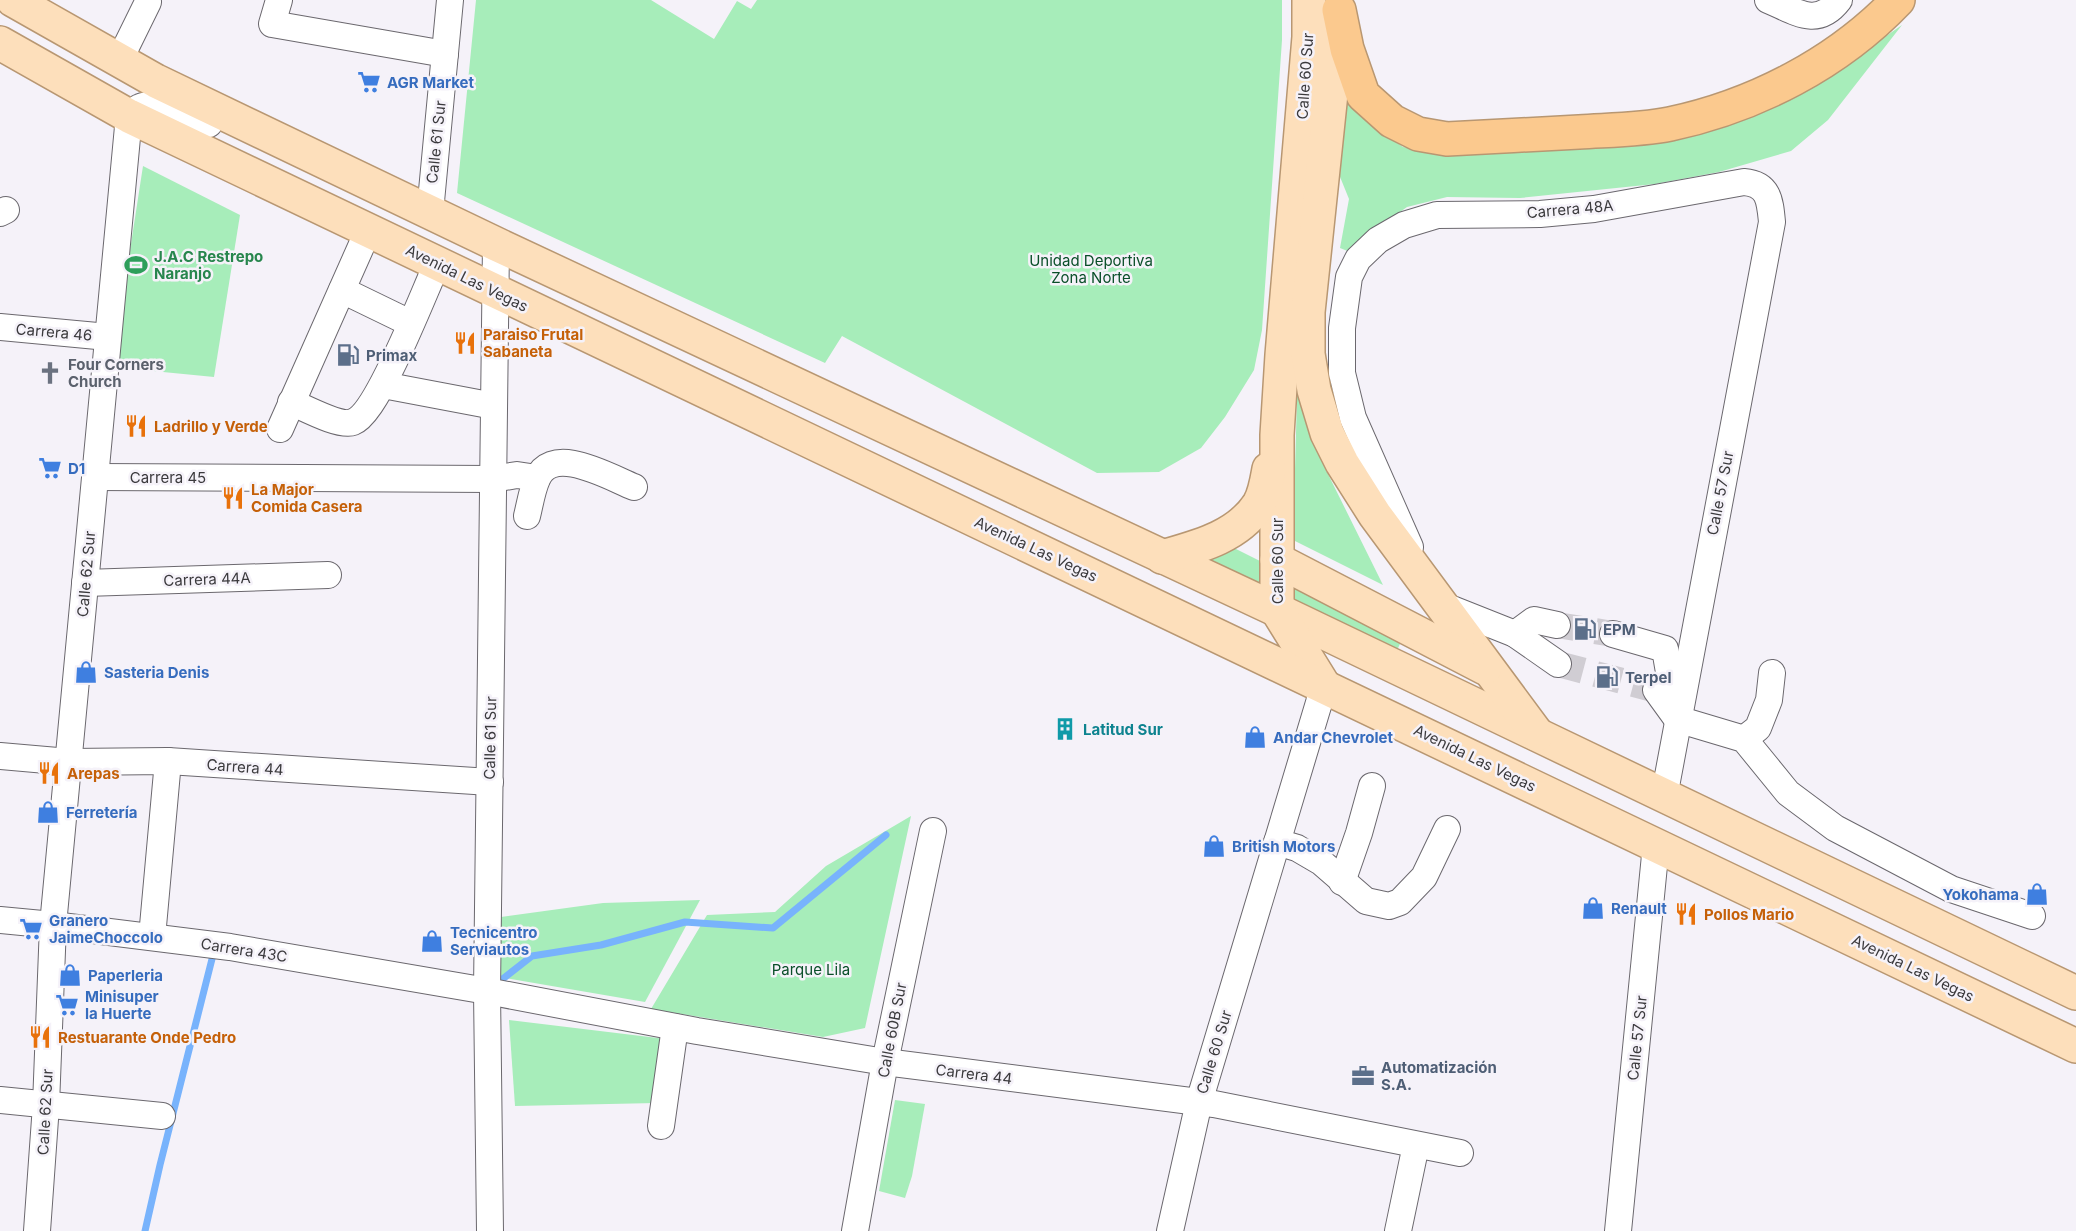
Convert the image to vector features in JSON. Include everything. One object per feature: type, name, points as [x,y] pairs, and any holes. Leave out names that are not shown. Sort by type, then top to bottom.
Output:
[{"type":"highway","points":[[1329,3],[1363,94],[1392,122],[1418,134],[1448,139],[1634,129],[1669,124],[1708,114],[1745,102],[1791,80],[1827,59],[1877,22],[1898,0]]},
{"type":"main road","points":[[13,0],[119,61],[314,157],[1277,610],[2076,993]]},
{"type":"main road","name":"Calle 60 Sur","points":[[1324,686],[1277,610],[1277,435],[1309,37],[1329,3]]},
{"type":"main road","name":"Calle 60 Sur","points":[[1329,3],[1308,312],[1308,354],[1314,390],[1327,433],[1342,463],[1441,614],[1491,672],[1540,738]]},
{"type":"main road","name":"Avenida Las Vegas","points":[[0,44],[129,116],[2076,1046]]},
{"type":"main road","points":[[1162,557],[1200,546],[1224,535],[1248,516],[1259,504],[1265,490],[1277,435]]},
{"type":"main road","points":[[1277,560],[1441,614],[1388,664],[1324,686]]},
{"type":"main road","points":[[1074,567],[1152,585],[1214,609],[1220,608],[1229,588]]},
{"type":"street","points":[[279,0],[272,24],[445,54]]},
{"type":"street","name":"Calle 61 Sur","points":[[430,212],[450,0]]},
{"type":"street","points":[[1768,0],[1809,17],[1825,14],[1839,0]]},
{"type":"street","points":[[119,61],[148,2]]},
{"type":"street","points":[[129,116],[138,107],[165,106],[182,111],[268,150],[314,157]]},
{"type":"street","name":"Calle 62 Sur","points":[[37,1231],[46,1105],[53,925],[129,116]]},
{"type":"street","name":"Carrera 48A","points":[[1378,240],[1404,225],[1437,214],[1540,214],[1594,209],[1744,182],[1755,183],[1764,190]]},
{"type":"street","name":"Calle 57 Sur","points":[[1664,797],[1772,222],[1770,202],[1764,190]]},
{"type":"street","points":[[280,429],[368,231]]},
{"type":"street","name":"Calle 60 Sur","points":[[1378,240],[1359,259],[1349,277],[1342,327],[1342,373],[1353,418],[1441,614]]},
{"type":"street","name":"Calle 61 Sur","points":[[490,1231],[488,991],[496,244]]},
{"type":"street","points":[[291,402],[339,422],[351,423],[363,416],[383,385],[437,264]]},
{"type":"street","points":[[342,290],[410,323]]},
{"type":"street","name":"Carrera 46","points":[[0,327],[108,337]]},
{"type":"street","points":[[383,385],[494,406]]},
{"type":"street","points":[[527,516],[537,478],[544,467],[557,462],[572,462],[634,487]]},
{"type":"street","name":"Carrera 45","points":[[95,477],[493,479],[517,475],[537,478]]},
{"type":"street","name":"Carrera 44A","points":[[85,583],[328,575]]},
{"type":"street","points":[[1441,614],[1515,634],[1558,664]]},
{"type":"street","points":[[1515,634],[1534,620],[1557,625]]},
{"type":"street","points":[[1613,634],[1665,649],[1677,719]]},
{"type":"street","points":[[1744,739],[1758,728],[1769,700],[1772,673]]},
{"type":"street","name":"Calle 60 Sur","points":[[1170,1231],[1199,1102],[1324,686]]},
{"type":"street","points":[[1656,690],[1677,719],[1744,739],[1788,793],[1835,828],[1951,889],[2032,916]]},
{"type":"street","name":"Carrera 44","points":[[0,756],[69,762],[168,762],[397,770],[490,782]]},
{"type":"street","points":[[152,937],[168,762]]},
{"type":"street","points":[[1342,882],[1372,786]]},
{"type":"street","points":[[1277,842],[1297,848],[1321,862],[1366,901],[1389,906],[1400,902],[1424,877],[1447,829]]},
{"type":"street","name":"Calle 60B Sur","points":[[855,1231],[885,1062],[933,831]]},
{"type":"street","name":"Calle 57 Sur","points":[[1618,1231],[1656,845]]},
{"type":"street","name":"Carrera 43C","points":[[0,920],[230,947],[488,991]]},
{"type":"street","name":"Carrera 44","points":[[488,991],[675,1027],[885,1062],[1199,1102],[1460,1153]]},
{"type":"street","points":[[661,1126],[675,1027]]},
{"type":"street","points":[[0,1100],[162,1116]]},
{"type":"street","points":[[1398,1231],[1416,1145]]},
{"type":"green space","name":"Unidad Deportiva Zona Norte","points":[[476,0],[651,0],[714,39],[737,1],[751,9],[757,0],[1282,0],[1282,40],[1262,330],[1254,370],[1225,417],[1201,448],[1159,472],[1097,473],[842,336],[825,363],[457,193]]},
{"type":"green space","points":[[1902,25],[1828,120],[1791,151],[1719,172],[1655,184],[1520,198],[1447,197],[1407,207],[1379,227],[1355,254],[1340,248],[1349,199],[1336,167],[1347,87],[1374,126],[1403,147],[1443,153],[1585,149],[1662,141],[1847,63]]},
{"type":"green space","points":[[143,166],[240,215],[214,377],[112,367]]},
{"type":"green space","points":[[1298,362],[1309,422],[1325,468],[1383,585],[1293,540]]},
{"type":"green space","points":[[1234,548],[1405,633],[1393,659],[1196,562]]},
{"type":"green space","name":"Parque Lila","points":[[911,816],[865,1028],[823,1037],[651,1009],[707,915],[775,912],[826,866]]},
{"type":"green space","points":[[700,900],[645,1002],[500,977],[501,917],[603,903]]},
{"type":"green space","points":[[509,1020],[666,1039],[656,1103],[515,1106]]},
{"type":"green space","points":[[895,1100],[925,1104],[912,1176],[905,1198],[879,1191]]},
{"type":"waterway","points":[[500,981],[532,956],[601,945],[685,922],[773,928],[886,835]]},
{"type":"waterway","points":[[145,1231],[213,955]]},
{"type":"tunnel","points":[[1557,625],[1613,634]]},
{"type":"tunnel","points":[[1558,664],[1656,690]]},
{"type":"place","name":"AGR Market","points":[[369,82]]},
{"type":"place","name":"J.A.C Restrepo Naranjo","points":[[136,265]]},
{"type":"place","name":"Paraiso Frutal Sabaneta","points":[[465,343]]},
{"type":"place","name":"Primax","points":[[348,355]]},
{"type":"place","name":"Four Corners Church","points":[[50,373]]},
{"type":"place","name":"Ladrillo y Verde","points":[[136,426]]},
{"type":"place","name":"D1","points":[[50,468]]},
{"type":"place","name":"La Major Comida Casera","points":[[233,498]]},
{"type":"place","name":"EPM","points":[[1585,629]]},
{"type":"place","name":"Sasteria Denis","points":[[86,672]]},
{"type":"place","name":"Terpel","points":[[1607,677]]},
{"type":"place","name":"Latitud Sur","points":[[1065,729]]},
{"type":"place","name":"Andar Chevrolet","points":[[1255,737]]},
{"type":"place","name":"Arepas","points":[[49,773]]},
{"type":"place","name":"Ferretería","points":[[48,812]]},
{"type":"place","name":"British Motors","points":[[1214,846]]},
{"type":"place","name":"Yokohama","points":[[2037,894]]},
{"type":"place","name":"Renault","points":[[1593,908]]},
{"type":"place","name":"Pollos Mario","points":[[1686,914]]},
{"type":"place","name":"Granero JaimeChoccolo","points":[[31,929]]},
{"type":"place","name":"Tecnicentro Serviautos","points":[[432,941]]},
{"type":"place","name":"Paperleria","points":[[70,975]]},
{"type":"place","name":"Minisuper la Huerte","points":[[67,1005]]},
{"type":"place","name":"Restuarante Onde Pedro","points":[[40,1037]]},
{"type":"place","name":"Automatización S.A.","points":[[1363,1076]]}]
